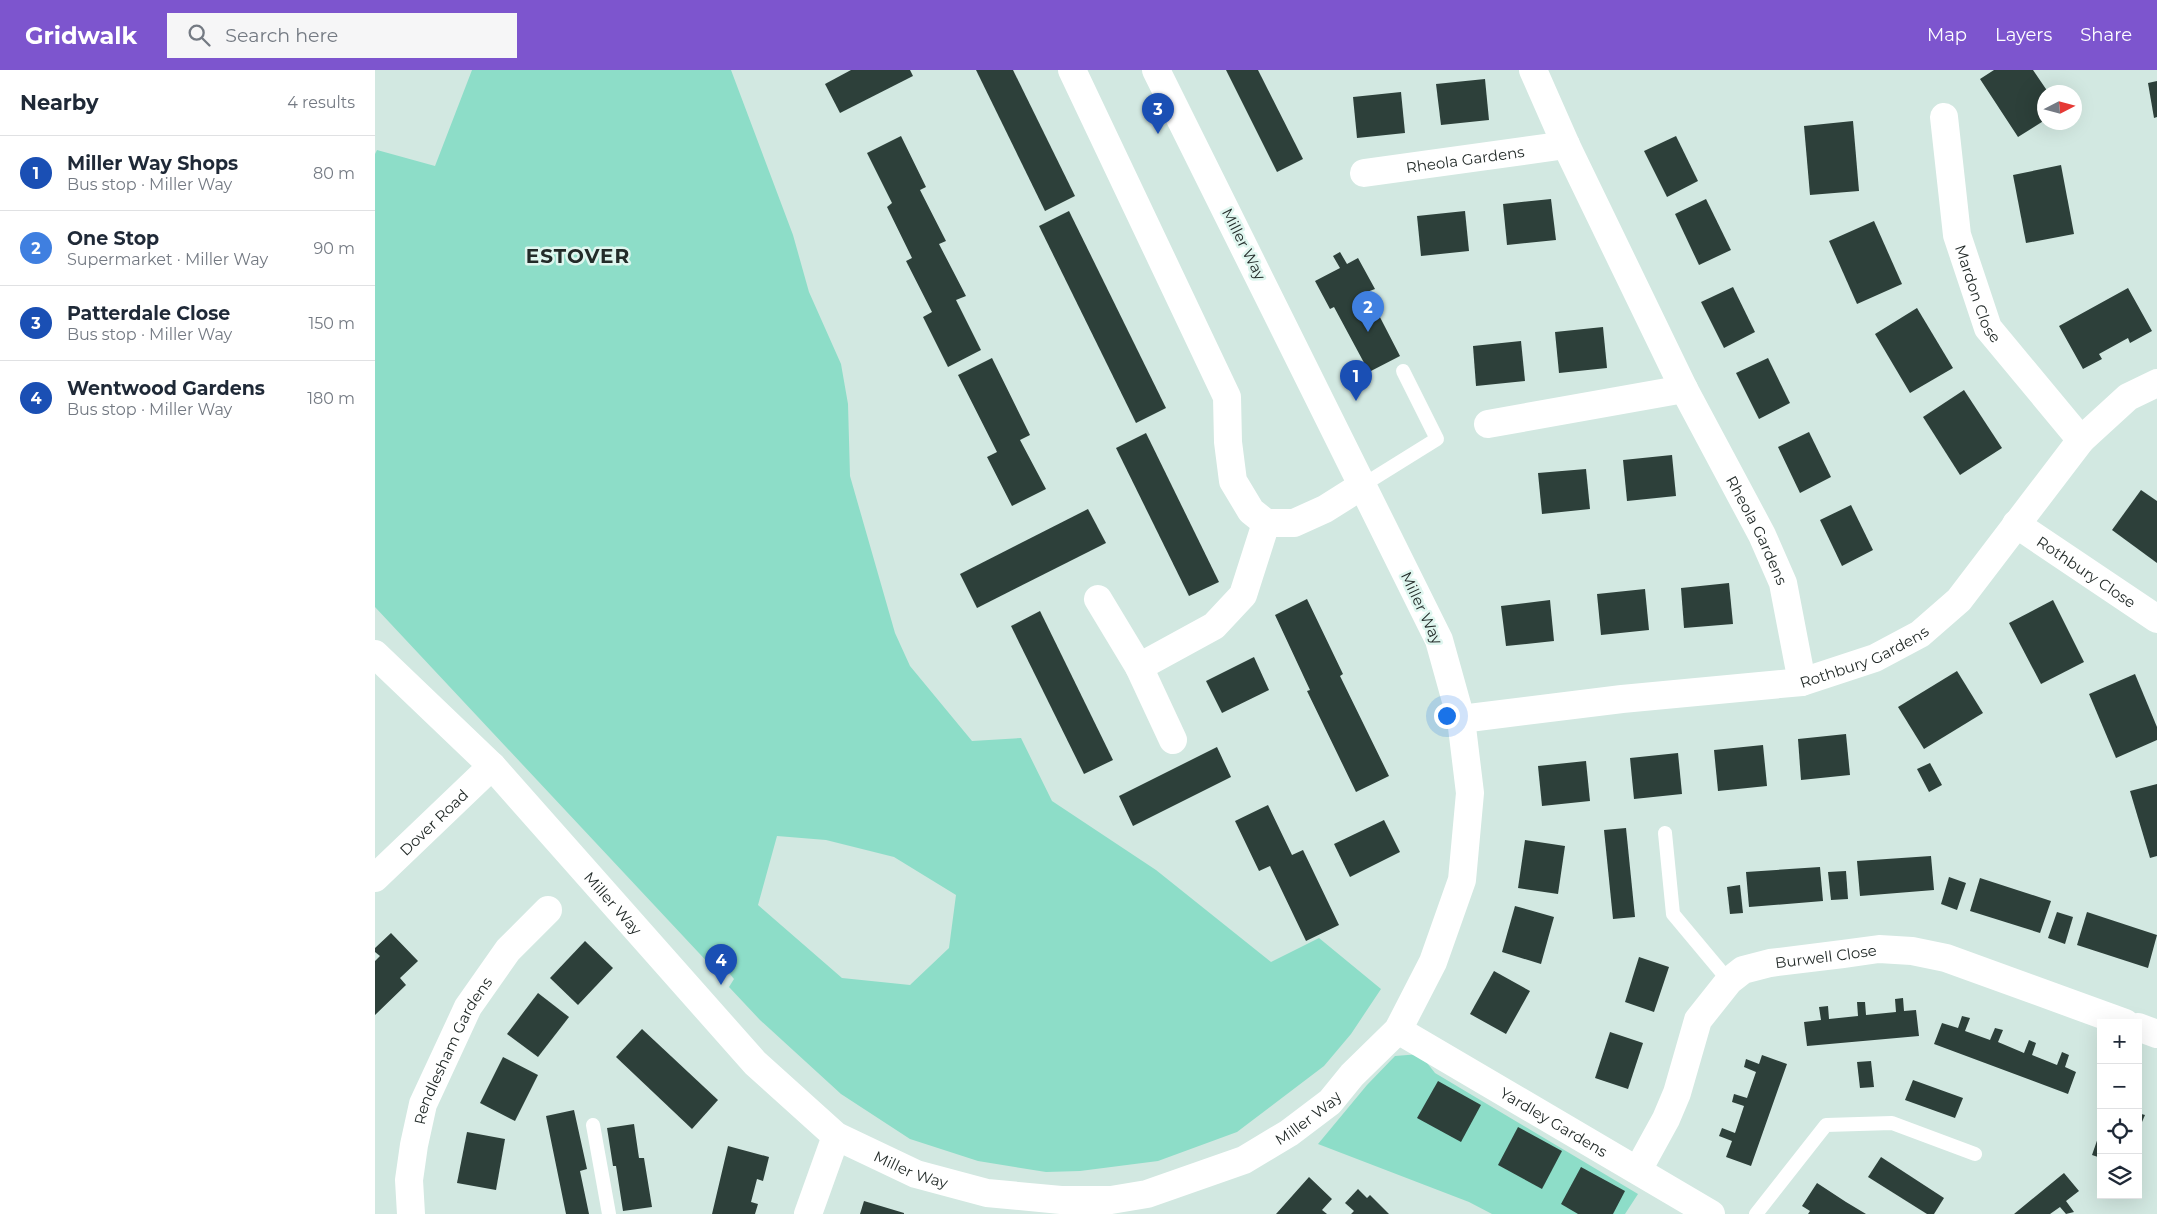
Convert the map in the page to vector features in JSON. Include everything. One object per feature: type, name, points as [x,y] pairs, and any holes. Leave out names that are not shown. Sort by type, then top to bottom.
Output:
[{"type":"street","points":[[1073,70],[1227,397],[1228,442],[1233,481],[1251,511],[1266,522],[1294,523],[1325,509],[1363,485]]},
{"type":"street","name":"Miller Way","points":[[375,654],[492,766],[755,1063],[836,1136],[916,1174],[987,1193],[1061,1200],[1111,1200],[1147,1194],[1244,1160],[1289,1133],[1329,1102],[1351,1075],[1398,1030],[1433,962],[1462,880],[1470,793],[1461,719],[1439,640],[1156,70]]},
{"type":"street","name":"Rheola Gardens","points":[[1533,70],[1566,145],[1684,389],[1762,535],[1783,583],[1802,682]]},
{"type":"street","name":"Mardon Close","points":[[1944,117],[1957,235],[1988,328],[2081,440]]},
{"type":"street","name":"Rheola Gardens","points":[[1364,173],[1566,145]]},
{"type":"street","name":"Rothbury Gardens","points":[[1461,719],[1622,699],[1802,682],[1875,658],[1920,634],[1959,600],[2081,440],[2128,397],[2157,383]]},
{"type":"street","points":[[1488,424],[1684,389]]},
{"type":"street","points":[[1139,668],[1215,626],[1243,595],[1266,522]]},
{"type":"street","name":"Rothbury Close","points":[[2016,524],[2157,619]]},
{"type":"street","points":[[1098,598],[1139,668],[1173,740]]},
{"type":"street","name":"Dover Road","points":[[375,878],[492,766]]},
{"type":"street","name":"Rendlesham Gardens","points":[[411,1214],[409,1180],[423,1104],[468,1007],[508,950],[548,910]]},
{"type":"street","name":"Burwell Close","points":[[1638,1170],[1677,1093],[1698,1020],[1729,981],[1743,970],[1770,962],[1879,949],[1912,951],[1947,958],[2114,1019]]},
{"type":"street","points":[[2142,1028],[2157,1034]]},
{"type":"street","name":"Yardley Gardens","points":[[1398,1030],[1711,1214]]},
{"type":"street","points":[[808,1214],[836,1136]]},
{"type":"lane","points":[[1363,485],[1437,439],[1403,371]]},
{"type":"lane","points":[[1665,833],[1673,914],[1729,981]]},
{"type":"lane","points":[[1756,1214],[1827,1125],[1892,1122],[1975,1154]]},
{"type":"lane","points":[[593,1125],[609,1214]]},
{"type":"green space","points":[[472,70],[731,70],[793,235],[809,292],[841,364],[848,404],[850,476],[895,633],[910,666],[972,741],[1021,738],[1052,801],[1156,870],[1271,962],[1319,938],[1381,989],[1351,1034],[1324,1066],[1237,1132],[1158,1161],[1080,1171],[1046,1172],[978,1161],[910,1139],[841,1094],[760,1020],[729,987],[734,979],[721,963],[713,968],[375,607],[375,154],[377,150],[435,166]],"holes":[[[777,836],[826,840],[894,857],[956,895],[949,948],[910,985],[842,978],[758,905]]]},
{"type":"green space","points":[[1420,1054],[1435,1073],[1638,1194],[1625,1214],[1492,1214],[1469,1202],[1318,1144],[1367,1085],[1395,1056]]},
{"type":"building","points":[[851,70],[910,70],[913,76],[840,113],[825,84]]},
{"type":"building","points":[[976,70],[1013,70],[1075,196],[1045,211]]},
{"type":"building","points":[[1226,70],[1258,70],[1303,159],[1277,172]]},
{"type":"building","points":[[1994,70],[2033,70],[2043,85],[2037,85],[2037,125],[2018,137],[1980,79]]},
{"type":"building","points":[[1485,79],[1489,120],[1441,125],[1436,84]]},
{"type":"building","points":[[2157,81],[2157,117],[2154,118],[2148,83]]},
{"type":"building","points":[[1401,92],[1405,133],[1357,138],[1353,97]]},
{"type":"building","points":[[1853,121],[1859,191],[1810,195],[1804,126]]},
{"type":"building","points":[[901,136],[926,187],[920,190],[946,241],[939,244],[966,296],[956,300],[981,350],[948,367],[923,317],[932,312],[906,261],[912,258],[887,207],[892,203],[867,153]]},
{"type":"building","points":[[1676,136],[1698,181],[1667,197],[1644,151]]},
{"type":"building","points":[[2061,165],[2074,234],[2026,243],[2013,175]]},
{"type":"building","points":[[1551,199],[1556,240],[1507,245],[1503,204]]},
{"type":"building","points":[[1706,199],[1731,250],[1699,265],[1675,214]]},
{"type":"building","points":[[1069,211],[1166,408],[1136,423],[1039,226]]},
{"type":"building","points":[[1465,211],[1469,251],[1421,256],[1417,216]]},
{"type":"building","points":[[1874,221],[1902,284],[1857,304],[1829,241]]},
{"type":"building","points":[[1340,252],[1347,264],[1358,258],[1375,289],[1367,292],[1400,356],[1369,372],[1334,307],[1330,309],[1315,281],[1340,268],[1333,256]]},
{"type":"building","points":[[1733,287],[1755,332],[1724,348],[1701,302]]},
{"type":"building","points":[[2128,288],[2152,331],[2130,343],[2128,338],[2099,354],[2102,359],[2083,369],[2059,326]]},
{"type":"building","points":[[1917,308],[1953,368],[1910,393],[1875,334]]},
{"type":"building","points":[[1603,327],[1607,368],[1559,373],[1555,332]]},
{"type":"building","points":[[1521,341],[1525,381],[1476,386],[1473,346]]},
{"type":"building","points":[[992,358],[1030,435],[1020,440],[1046,489],[1012,506],[987,457],[997,452],[958,375]]},
{"type":"building","points":[[1768,358],[1790,403],[1759,419],[1736,373]]},
{"type":"building","points":[[1964,390],[2002,448],[1960,475],[1923,417]]},
{"type":"building","points":[[1809,432],[1831,477],[1800,493],[1778,447]]},
{"type":"building","points":[[1146,433],[1219,582],[1189,596],[1116,448]]},
{"type":"building","points":[[1672,455],[1676,496],[1627,501],[1623,460]]},
{"type":"building","points":[[1586,469],[1590,509],[1542,514],[1538,473]]},
{"type":"building","points":[[2141,490],[2157,501],[2157,563],[2112,530]]},
{"type":"building","points":[[1851,505],[1873,550],[1842,566],[1820,520]]},
{"type":"building","points":[[1088,509],[1106,543],[977,608],[960,574]]},
{"type":"building","points":[[1729,583],[1733,624],[1684,628],[1681,588]]},
{"type":"building","points":[[1645,589],[1649,630],[1601,635],[1597,594]]},
{"type":"building","points":[[1307,599],[1343,674],[1340,676],[1389,776],[1356,792],[1307,691],[1310,690],[1275,615]]},
{"type":"building","points":[[1550,600],[1554,641],[1506,646],[1501,606]]},
{"type":"building","points":[[2053,600],[2084,662],[2041,684],[2009,623]]},
{"type":"building","points":[[1040,611],[1113,760],[1084,774],[1011,626]]},
{"type":"building","points":[[1254,657],[1269,690],[1222,713],[1206,681]]},
{"type":"building","points":[[1957,671],[1983,713],[1924,749],[1898,707]]},
{"type":"building","points":[[2135,674],[2157,727],[2157,740],[2116,758],[2089,694]]},
{"type":"building","points":[[1846,734],[1850,775],[1801,780],[1798,739]]},
{"type":"building","points":[[1763,745],[1767,786],[1718,791],[1714,750]]},
{"type":"building","points":[[1217,747],[1231,777],[1133,826],[1119,796]]},
{"type":"building","points":[[1678,753],[1682,794],[1634,799],[1630,758]]},
{"type":"building","points":[[1586,761],[1590,801],[1542,806],[1538,766]]},
{"type":"building","points":[[1930,763],[1942,785],[1929,792],[1917,769]]},
{"type":"building","points":[[2157,784],[2157,856],[2150,858],[2130,791]]},
{"type":"building","points":[[1268,805],[1292,855],[1303,850],[1339,925],[1306,941],[1270,866],[1259,871],[1235,821]]},
{"type":"building","points":[[1384,820],[1400,852],[1350,877],[1334,844]]},
{"type":"building","points":[[1626,828],[1635,917],[1613,919],[1604,830]]},
{"type":"building","points":[[1525,840],[1565,846],[1558,894],[1518,888]]},
{"type":"building","points":[[1931,856],[1934,890],[1860,896],[1857,861]]},
{"type":"building","points":[[1820,867],[1823,901],[1749,907],[1746,872]]},
{"type":"building","points":[[1846,871],[1848,899],[1831,900],[1828,872]]},
{"type":"building","points":[[1949,877],[1966,883],[1957,910],[1941,904]]},
{"type":"building","points":[[1980,878],[2051,901],[2040,933],[1970,911]]},
{"type":"building","points":[[1740,885],[1743,913],[1730,914],[1727,887]]},
{"type":"building","points":[[1515,906],[1554,917],[1541,964],[1502,952]]},
{"type":"building","points":[[2057,912],[2073,917],[2065,944],[2048,938]]},
{"type":"building","points":[[2087,912],[2157,935],[2148,968],[2077,945]]},
{"type":"building","points":[[391,933],[418,961],[400,978],[406,985],[375,1015],[375,961],[380,956],[375,952],[375,948]]},
{"type":"building","points":[[585,941],[613,968],[578,1005],[550,978]]},
{"type":"building","points":[[1639,957],[1669,967],[1654,1012],[1625,1002]]},
{"type":"building","points":[[1494,971],[1530,991],[1506,1034],[1470,1014]]},
{"type":"building","points":[[538,993],[569,1017],[538,1057],[507,1034]]},
{"type":"building","points":[[1903,998],[1904,1011],[1916,1010],[1919,1036],[1807,1046],[1804,1022],[1821,1020],[1819,1007],[1828,1006],[1829,1019],[1858,1016],[1857,1002],[1865,1002],[1866,1015],[1896,1012],[1895,999]]},
{"type":"building","points":[[1962,1016],[1970,1018],[1965,1031],[1990,1040],[1995,1028],[2003,1030],[1998,1042],[2024,1053],[2029,1040],[2036,1043],[2032,1055],[2057,1065],[2062,1052],[2069,1055],[2065,1067],[2076,1072],[2068,1094],[1934,1044],[1942,1023],[1958,1028]]},
{"type":"building","points":[[642,1029],[718,1100],[692,1129],[616,1057]]},
{"type":"building","points":[[1610,1032],[1643,1043],[1628,1089],[1595,1078]]},
{"type":"building","points":[[1762,1055],[1787,1064],[1751,1166],[1726,1157],[1732,1141],[1719,1136],[1722,1128],[1735,1133],[1744,1106],[1732,1102],[1734,1094],[1747,1098],[1756,1072],[1744,1067],[1746,1059],[1759,1064]]},
{"type":"building","points":[[503,1057],[538,1075],[515,1121],[480,1103]]},
{"type":"building","points":[[1871,1061],[1874,1087],[1860,1088],[1857,1062]]},
{"type":"building","points":[[1913,1080],[1963,1098],[1955,1118],[1905,1100]]},
{"type":"building","points":[[1438,1081],[1481,1105],[1461,1142],[1417,1118]]},
{"type":"building","points":[[574,1110],[587,1169],[580,1171],[589,1214],[566,1214],[546,1116]]},
{"type":"building","points":[[634,1124],[639,1158],[644,1158],[652,1207],[623,1211],[616,1166],[613,1166],[607,1128]]},
{"type":"building","points":[[1518,1127],[1562,1151],[1542,1189],[1498,1165]]},
{"type":"building","points":[[467,1132],[505,1139],[496,1190],[457,1183]]},
{"type":"building","points":[[2097,1141],[2097,1157],[2092,1155]]},
{"type":"building","points":[[728,1146],[769,1157],[763,1181],[757,1179],[751,1202],[758,1204],[755,1214],[712,1214]]},
{"type":"building","points":[[1881,1157],[1944,1198],[1934,1214],[1927,1214],[1868,1177]]},
{"type":"building","points":[[1581,1167],[1625,1191],[1613,1214],[1578,1214],[1561,1204]]},
{"type":"building","points":[[2064,1173],[2079,1191],[2066,1201],[2074,1212],[2066,1214],[2060,1207],[2050,1214],[2014,1214]]},
{"type":"building","points":[[1309,1177],[1332,1199],[1322,1210],[1327,1214],[1276,1214]]},
{"type":"building","points":[[1817,1183],[1866,1214],[1808,1214],[1810,1211],[1802,1206]]},
{"type":"building","points":[[1358,1189],[1367,1198],[1370,1195],[1389,1214],[1351,1214],[1354,1211],[1345,1203]]},
{"type":"building","points":[[864,1201],[904,1213],[904,1214],[860,1214]]},
{"type":"place","name":"Patterdale Close","points":[[1158,134]]},
{"type":"place","name":"One Stop","points":[[1368,332]]},
{"type":"place","name":"Miller Way Shops","points":[[1356,401]]},
{"type":"place","name":"Wentwood Gardens","points":[[721,985]]},
{"type":"district","name":"ESTOVER","points":[[578,256]]}]
